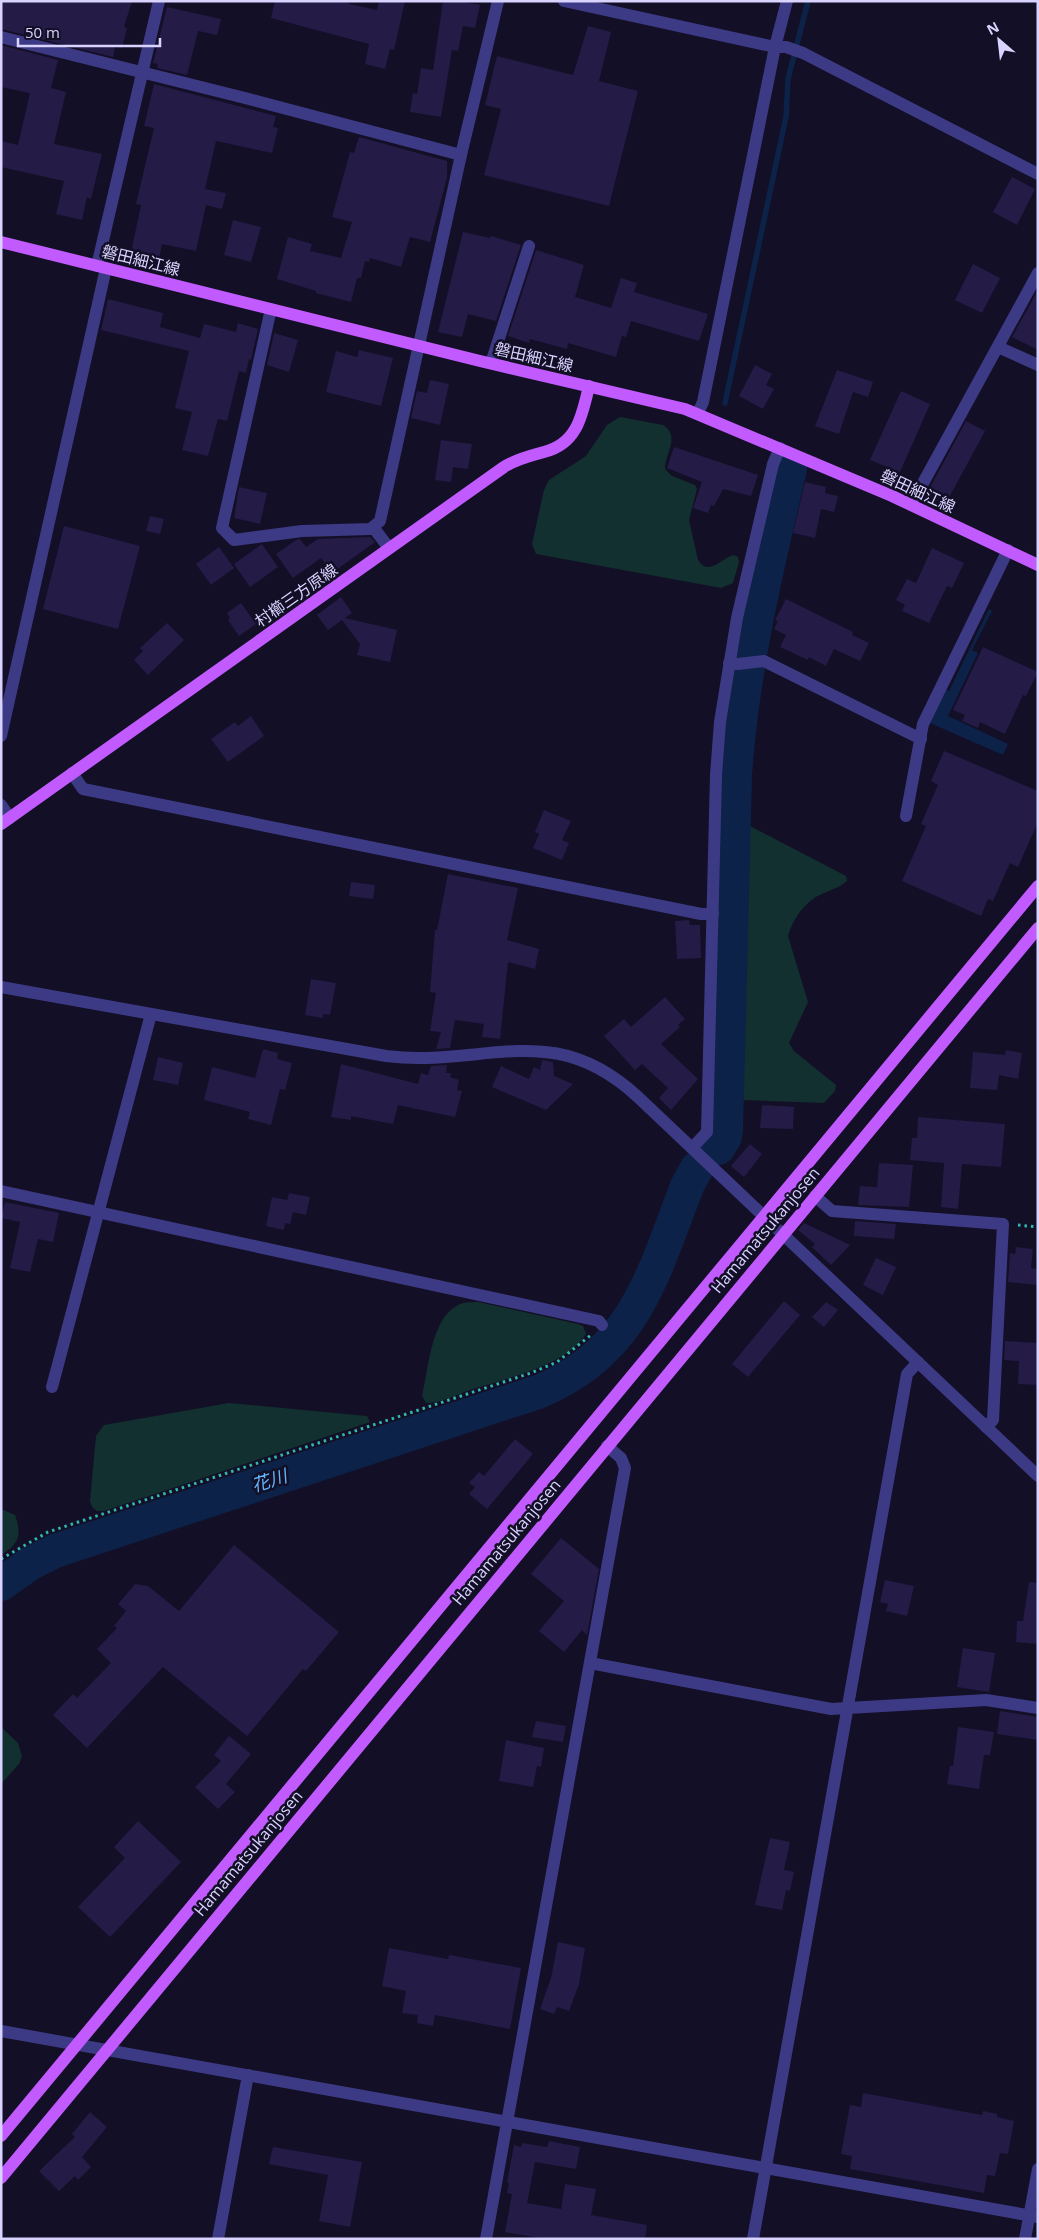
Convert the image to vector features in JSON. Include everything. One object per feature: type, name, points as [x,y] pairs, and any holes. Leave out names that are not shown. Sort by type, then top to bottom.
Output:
[{"type":"main road","name":"磐田細江線","points":[[1,242],[698,413],[911,505],[1038,564]]},
{"type":"main road","name":"村櫛三方原線","points":[[6,821],[509,463],[550,451],[569,439],[582,419],[589,386]]},
{"type":"main road","name":"Hamamatsukanjosen","points":[[1,2136],[1038,886]]},
{"type":"main road","name":"Hamamatsukanjosen","points":[[1,2178],[1038,928]]},
{"type":"street","points":[[1,736],[142,72],[159,1]]},
{"type":"street","points":[[271,309],[222,528],[234,540],[289,532],[370,529],[380,521],[461,155],[498,1]]},
{"type":"street","points":[[564,1],[803,53],[1038,174]]},
{"type":"street","points":[[698,413],[704,397],[780,47],[787,1]]},
{"type":"street","points":[[1,38],[142,72],[461,155]]},
{"type":"street","points":[[491,363],[529,246]]},
{"type":"street","points":[[911,505],[1038,273]]},
{"type":"street","points":[[998,348],[1038,365]]},
{"type":"street","points":[[692,1148],[707,1132],[718,749],[773,464],[780,448]]},
{"type":"street","points":[[373,527],[389,548]]},
{"type":"street","points":[[906,816],[923,724],[1008,550]]},
{"type":"street","points":[[733,664],[764,661],[920,738]]},
{"type":"street","points":[[72,773],[83,788],[702,914],[713,914]]},
{"type":"street","points":[[1,805],[6,821]]},
{"type":"street","points":[[1,987],[408,1058],[444,1058],[520,1050],[558,1052],[602,1068],[621,1081],[1038,1476]]},
{"type":"street","points":[[52,1387],[151,1014]]},
{"type":"street","points":[[1,1191],[599,1321],[602,1325]]},
{"type":"street","points":[[815,1196],[832,1211],[1003,1224],[993,1420],[986,1427]]},
{"type":"street","points":[[753,2239],[846,1708],[907,1374],[918,1362]]},
{"type":"street","points":[[486,2239],[625,1468],[621,1458],[607,1446]]},
{"type":"street","points":[[590,1664],[831,1709],[986,1700],[1038,1708]]},
{"type":"street","points":[[1,2031],[1033,2216]]},
{"type":"street","points":[[218,2239],[248,2075]]},
{"type":"street","points":[[1025,2239],[1033,2216],[1038,2169]]},
{"type":"path","points":[[1,1559],[48,1532],[531,1373],[557,1362],[579,1347],[602,1325]]},
{"type":"green space","points":[[620,417],[663,425],[668,430],[672,440],[665,469],[672,476],[695,485],[697,489],[689,520],[698,560],[702,565],[711,567],[734,555],[738,557],[739,562],[733,583],[721,588],[536,554],[532,544],[544,490],[549,480],[586,456],[607,425]]},
{"type":"green space","points":[[748,825],[846,876],[847,881],[845,883],[816,897],[805,906],[796,917],[788,936],[808,1002],[789,1043],[794,1051],[836,1085],[835,1091],[824,1103],[743,1100],[736,1096],[742,833]]},
{"type":"green space","points":[[478,1302],[578,1324],[583,1326],[586,1334],[577,1345],[564,1355],[533,1370],[442,1400],[426,1403],[422,1396],[433,1343],[438,1329],[452,1309],[463,1303]]},
{"type":"green space","points":[[229,1403],[367,1416],[370,1422],[104,1511],[97,1511],[92,1507],[90,1501],[96,1436],[104,1425]]},
{"type":"green space","points":[[1,1509],[15,1515],[18,1534],[12,1547],[1,1555]]},
{"type":"green space","points":[[1,1727],[18,1743],[22,1756],[19,1764],[1,1784]]},
{"type":"water","points":[[989,609],[992,611],[972,650],[978,653],[948,716],[1008,744],[1003,755],[930,723],[946,690],[949,691]]},
{"type":"building","points":[[1,1],[132,1],[124,27],[127,28],[122,48],[115,47],[113,57],[1,29]]},
{"type":"building","points":[[275,1],[349,1],[349,4],[377,10],[379,1],[405,1],[394,50],[390,49],[385,69],[365,64],[369,44],[271,18]]},
{"type":"building","points":[[443,1],[460,1],[480,5],[475,28],[463,26],[458,51],[452,50],[441,117],[410,112],[413,93],[417,94],[421,68],[433,70]]},
{"type":"building","points":[[167,7],[221,19],[217,35],[198,31],[187,75],[157,68],[158,64],[153,63]]},
{"type":"building","points":[[588,26],[611,32],[599,81],[638,91],[609,206],[484,175],[501,109],[485,105],[497,56],[573,75]]},
{"type":"building","points":[[1,45],[58,60],[51,88],[66,92],[54,144],[102,154],[91,199],[87,197],[82,220],[56,214],[64,181],[1,167],[1,141],[18,145],[30,93],[1,87]]},
{"type":"building","points":[[154,84],[276,116],[273,127],[278,128],[272,153],[216,141],[205,189],[226,193],[222,209],[206,205],[196,251],[162,244],[159,259],[149,257],[149,261],[130,257],[141,205],[136,204],[154,128],[144,126]]},
{"type":"building","points":[[359,137],[447,161],[447,178],[430,242],[410,237],[401,267],[370,258],[369,262],[365,261],[361,278],[357,278],[351,302],[316,293],[316,291],[277,279],[288,237],[312,244],[310,251],[341,258],[352,222],[332,217],[350,152],[354,153]]},
{"type":"building","points":[[1012,177],[1035,189],[1017,225],[993,212]]},
{"type":"building","points":[[233,220],[261,227],[251,262],[224,255]]},
{"type":"building","points":[[463,232],[490,238],[491,236],[521,245],[496,321],[468,314],[462,337],[438,332]]},
{"type":"building","points":[[536,250],[584,265],[575,297],[611,308],[621,278],[637,283],[634,292],[708,314],[699,341],[631,321],[626,337],[622,336],[616,357],[568,343],[567,349],[530,339],[529,343],[508,336]]},
{"type":"building","points":[[973,264],[1000,278],[982,313],[955,300]]},
{"type":"building","points":[[1038,290],[1038,350],[1012,337]]},
{"type":"building","points":[[108,299],[163,313],[160,327],[200,338],[204,324],[236,332],[238,323],[258,329],[246,373],[239,371],[227,421],[218,419],[208,456],[182,450],[192,412],[175,408],[189,351],[101,330]]},
{"type":"building","points":[[274,333],[298,340],[289,372],[267,365]]},
{"type":"building","points":[[359,350],[393,358],[381,406],[326,392],[336,351],[357,357]]},
{"type":"building","points":[[755,365],[772,374],[766,385],[774,389],[763,409],[739,396]]},
{"type":"building","points":[[837,370],[873,382],[868,397],[853,392],[839,434],[815,426]]},
{"type":"building","points":[[430,380],[449,384],[440,425],[411,418],[417,391],[427,393]]},
{"type":"building","points":[[901,391],[930,404],[900,472],[870,460]]},
{"type":"building","points":[[966,421],[985,431],[945,505],[926,495]]},
{"type":"building","points":[[441,440],[472,444],[468,469],[453,467],[451,482],[435,480]]},
{"type":"building","points":[[674,447],[758,475],[751,496],[723,489],[714,506],[711,505],[708,513],[693,508],[702,482],[667,468]]},
{"type":"building","points":[[805,482],[826,487],[825,493],[838,496],[834,512],[821,509],[815,538],[793,533]]},
{"type":"building","points":[[239,487],[267,493],[260,524],[234,518]]},
{"type":"building","points":[[150,516],[164,519],[160,534],[146,531]]},
{"type":"building","points":[[64,526],[140,546],[118,629],[43,609]]},
{"type":"building","points":[[370,537],[375,542],[332,573],[321,558],[293,578],[276,554],[300,539],[306,547],[318,539]]},
{"type":"building","points":[[262,544],[278,567],[250,587],[234,564]]},
{"type":"building","points":[[219,547],[234,568],[211,585],[196,564]]},
{"type":"building","points":[[932,548],[964,563],[952,588],[947,586],[929,623],[902,611],[905,605],[896,600],[907,579],[916,583]]},
{"type":"building","points":[[341,597],[352,613],[345,618],[397,630],[390,662],[357,655],[360,644],[342,620],[328,630],[317,615]]},
{"type":"building","points":[[786,599],[853,632],[852,635],[869,643],[860,661],[834,649],[826,666],[809,657],[808,660],[780,647],[786,635],[774,629],[778,621],[775,620]]},
{"type":"building","points":[[241,603],[256,624],[239,636],[228,620],[230,618],[227,613]]},
{"type":"building","points":[[167,623],[184,640],[148,675],[134,660],[143,651],[140,648]]},
{"type":"building","points":[[983,647],[1038,672],[1026,696],[1023,695],[1005,734],[980,722],[978,728],[962,721],[965,715],[953,710]]},
{"type":"building","points":[[251,716],[264,736],[228,762],[211,739],[235,722],[238,726]]},
{"type":"building","points":[[944,751],[1038,791],[1038,822],[1018,867],[1010,863],[993,901],[988,899],[981,916],[902,881],[926,826],[921,824],[938,785],[931,781]]},
{"type":"building","points":[[544,810],[571,821],[562,840],[569,843],[562,860],[533,848],[539,834],[535,832]]},
{"type":"building","points":[[448,874],[518,888],[507,940],[539,949],[535,969],[508,962],[500,1039],[482,1037],[484,1024],[455,1020],[450,1048],[436,1049],[441,1032],[430,1031],[436,993],[430,992],[435,930],[437,930]]},
{"type":"building","points":[[351,882],[375,885],[373,899],[349,896]]},
{"type":"building","points":[[689,920],[690,925],[700,925],[701,958],[677,959],[675,921]]},
{"type":"building","points":[[311,979],[336,983],[330,1015],[323,1014],[323,1018],[305,1015]]},
{"type":"building","points":[[665,997],[685,1019],[678,1025],[680,1027],[661,1044],[698,1079],[671,1110],[659,1098],[668,1088],[642,1064],[635,1070],[604,1036],[624,1019],[631,1027]]},
{"type":"building","points":[[263,1049],[278,1053],[277,1059],[292,1063],[285,1090],[280,1089],[271,1125],[248,1119],[250,1112],[204,1100],[212,1067],[255,1078]]},
{"type":"building","points":[[1006,1050],[1022,1053],[1018,1079],[999,1075],[997,1090],[970,1088],[973,1052],[1005,1055]]},
{"type":"building","points":[[158,1057],[183,1063],[178,1085],[153,1080]]},
{"type":"building","points":[[542,1060],[553,1062],[554,1076],[573,1084],[546,1110],[492,1087],[501,1066],[529,1079],[534,1067],[540,1070]]},
{"type":"building","points":[[341,1064],[418,1084],[421,1073],[428,1075],[431,1066],[447,1065],[446,1073],[451,1073],[450,1077],[459,1080],[457,1090],[462,1091],[455,1117],[398,1105],[393,1124],[351,1116],[351,1120],[331,1117]]},
{"type":"building","points":[[762,1105],[794,1107],[793,1129],[760,1128]]},
{"type":"building","points":[[918,1117],[1005,1124],[1001,1167],[962,1164],[958,1209],[941,1207],[944,1163],[910,1160],[912,1138],[917,1138]]},
{"type":"building","points":[[750,1144],[762,1154],[744,1177],[731,1166]]},
{"type":"building","points":[[879,1163],[913,1165],[909,1207],[858,1205],[860,1186],[877,1187]]},
{"type":"building","points":[[289,1193],[310,1197],[306,1215],[293,1212],[290,1224],[285,1223],[284,1230],[266,1226],[272,1197],[287,1200]]},
{"type":"building","points":[[5,1202],[59,1213],[53,1242],[38,1239],[30,1272],[10,1268],[20,1222],[1,1218]]},
{"type":"building","points":[[855,1221],[896,1224],[894,1239],[854,1236]]},
{"type":"building","points":[[804,1223],[850,1245],[831,1265],[812,1247],[815,1244],[798,1230]]},
{"type":"building","points":[[1016,1247],[1033,1249],[1031,1268],[1038,1269],[1038,1285],[1008,1282],[1010,1253],[1015,1254]]},
{"type":"building","points":[[876,1258],[896,1267],[883,1295],[863,1285]]},
{"type":"building","points":[[784,1301],[800,1315],[748,1377],[732,1364]]},
{"type":"building","points":[[826,1302],[838,1310],[824,1327],[812,1317]]},
{"type":"building","points":[[1005,1341],[1038,1343],[1038,1385],[1018,1384],[1019,1361],[1004,1360]]},
{"type":"building","points":[[515,1439],[533,1454],[487,1509],[469,1494],[475,1487],[469,1483],[479,1472],[484,1476]]},
{"type":"building","points":[[561,1538],[599,1569],[587,1635],[582,1630],[564,1652],[539,1631],[564,1601],[531,1574]]},
{"type":"building","points":[[234,1545],[339,1632],[306,1671],[303,1669],[247,1736],[163,1667],[87,1748],[53,1715],[73,1694],[77,1698],[111,1663],[97,1649],[117,1628],[114,1626],[126,1611],[118,1604],[135,1584],[148,1586],[179,1611]]},
{"type":"building","points":[[885,1580],[914,1586],[907,1616],[886,1611],[888,1604],[880,1602]]},
{"type":"building","points":[[1029,1582],[1038,1583],[1038,1644],[1016,1642],[1017,1621],[1023,1621]]},
{"type":"building","points":[[963,1648],[995,1653],[989,1692],[957,1687]]},
{"type":"building","points":[[1000,1711],[1038,1717],[1038,1740],[997,1734]]},
{"type":"building","points":[[536,1721],[566,1726],[563,1742],[532,1737]]},
{"type":"building","points":[[958,1727],[994,1732],[990,1755],[984,1755],[979,1789],[947,1784],[950,1766],[953,1766]]},
{"type":"building","points":[[229,1736],[251,1754],[226,1784],[235,1792],[218,1809],[195,1787],[221,1761],[214,1755]]},
{"type":"building","points":[[506,1740],[544,1748],[541,1767],[537,1766],[533,1787],[499,1781]]},
{"type":"building","points":[[138,1821],[181,1862],[110,1937],[78,1907],[125,1858],[114,1847]]},
{"type":"building","points":[[770,1838],[790,1842],[784,1870],[794,1872],[790,1891],[786,1890],[782,1910],[755,1905]]},
{"type":"building","points":[[558,1942],[585,1948],[579,1984],[569,2011],[557,2007],[554,2014],[540,2009],[551,1978]]},
{"type":"building","points":[[389,1948],[448,1959],[449,1955],[521,1968],[510,2029],[435,2015],[433,2026],[417,2023],[418,2015],[402,2013],[406,1991],[382,1986]]},
{"type":"building","points":[[863,2093],[982,2115],[983,2111],[1014,2121],[1008,2154],[1000,2153],[995,2176],[987,2175],[984,2193],[850,2169],[852,2156],[841,2154],[850,2105],[861,2107]]},
{"type":"building","points":[[90,2112],[107,2127],[82,2157],[91,2167],[78,2180],[75,2176],[59,2191],[39,2171],[75,2137],[72,2134]]},
{"type":"building","points":[[549,2141],[580,2147],[576,2169],[535,2162],[527,2203],[561,2209],[565,2184],[596,2189],[591,2215],[647,2225],[645,2239],[545,2239],[505,2232],[512,2194],[507,2193],[509,2183],[507,2182],[514,2145],[521,2147],[522,2143],[547,2147]]},
{"type":"building","points":[[273,2147],[362,2162],[350,2227],[319,2221],[328,2175],[269,2164]]},
{"type":"waterway","points":[[725,403],[786,117],[788,79],[808,1]]},
{"type":"waterway","points":[[718,1148],[725,1137],[726,1131],[735,776],[738,737],[756,621],[790,469]]},
{"type":"waterway","name":"花川","points":[[1,1584],[31,1563],[55,1551],[538,1392],[571,1375],[598,1355],[619,1332],[637,1306],[664,1248],[688,1184],[697,1168]]}]
